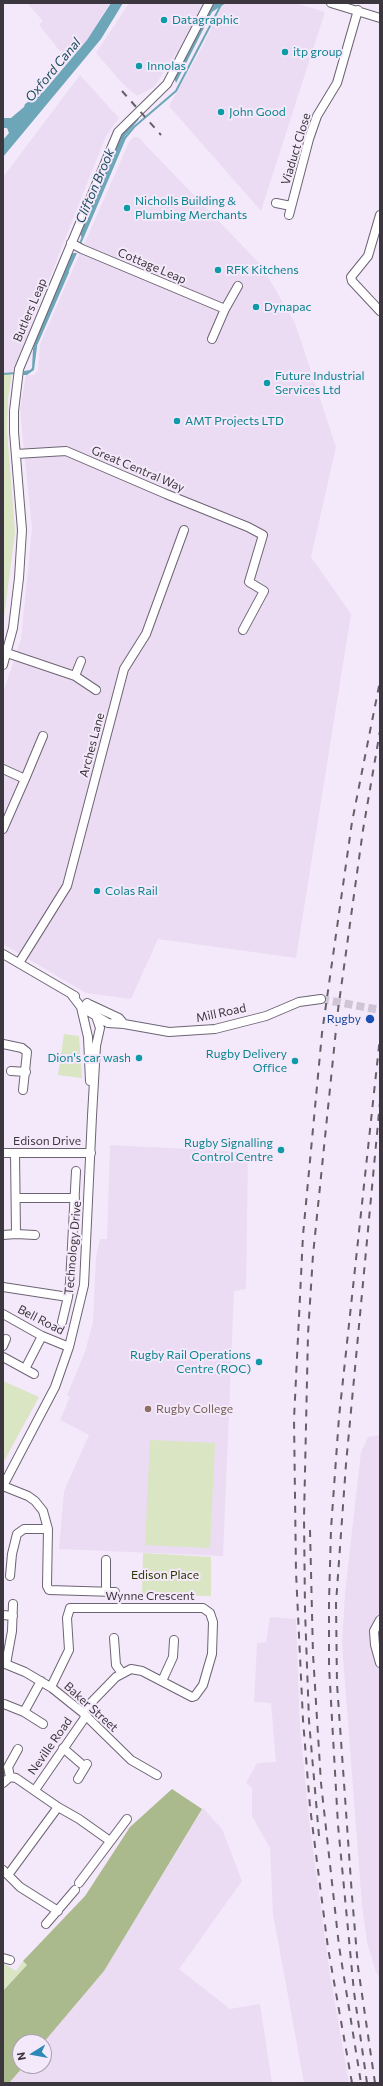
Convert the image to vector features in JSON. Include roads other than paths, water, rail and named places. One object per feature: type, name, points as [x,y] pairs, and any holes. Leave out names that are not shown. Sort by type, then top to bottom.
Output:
[{"type":"street","name":"Butlers Leap","points":[[3,665],[13,628],[22,530],[14,411],[19,369],[76,246],[118,132],[166,84],[210,3]]},
{"type":"street","points":[[331,3],[358,10],[380,18]]},
{"type":"street","name":"Viaduct Close","points":[[289,215],[309,139],[317,116],[337,83],[358,10]]},
{"type":"street","points":[[276,203],[291,206]]},
{"type":"street","points":[[380,215],[378,230],[368,256],[351,277],[352,281],[380,311]]},
{"type":"street","name":"Cottage Leap","points":[[76,246],[225,309]]},
{"type":"street","points":[[212,339],[225,309],[238,286]]},
{"type":"street","name":"Great Central Way","points":[[16,454],[66,451],[166,494],[248,526],[263,534],[249,582],[264,591],[243,630]]},
{"type":"street","name":"Arches Lane","points":[[19,964],[67,886],[124,669],[146,634],[184,530]]},
{"type":"street","points":[[7,653],[75,676],[96,690]]},
{"type":"street","points":[[75,676],[81,661]]},
{"type":"street","points":[[3,829],[43,736]]},
{"type":"street","points":[[3,769],[24,779]]},
{"type":"street","points":[[3,954],[72,994],[84,1005],[100,1014],[119,1018],[124,1024]]},
{"type":"street","name":"Mill Road","points":[[108,1023],[124,1024],[169,1032],[215,1029],[266,1016],[300,1002],[321,999]]},
{"type":"street","points":[[84,1005],[88,1040]]},
{"type":"street","points":[[100,1014],[108,1023],[100,1028]]},
{"type":"street","points":[[100,1014],[100,1028]]},
{"type":"street","points":[[88,1040],[100,1014]]},
{"type":"street","name":"Technology Drive","points":[[3,1486],[55,1387],[69,1347],[84,1285],[96,1046],[100,1028]]},
{"type":"street","name":"Technology Drive","points":[[88,1040],[92,1116]]},
{"type":"street","points":[[3,1044],[22,1048],[26,1052],[26,1072],[23,1090]]},
{"type":"street","points":[[11,1072],[26,1072]]},
{"type":"street","name":"Edison Drive","points":[[3,1153],[91,1153]]},
{"type":"street","points":[[15,1153],[16,1234]]},
{"type":"street","points":[[62,1322],[70,1283],[76,1171]]},
{"type":"street","points":[[16,1198],[75,1198]]},
{"type":"street","points":[[3,1235],[34,1235]]},
{"type":"street","points":[[3,1287],[68,1297]]},
{"type":"street","name":"Bell Road","points":[[3,1314],[42,1336],[69,1347]]},
{"type":"street","points":[[25,1369],[42,1336]]},
{"type":"street","points":[[3,1357],[34,1374]]},
{"type":"street","points":[[3,1486],[28,1496],[35,1501],[43,1511],[48,1529],[47,1586],[49,1590],[115,1592]]},
{"type":"street","points":[[10,1576],[16,1534],[24,1529],[48,1529]]},
{"type":"street","points":[[106,1560],[106,1592]]},
{"type":"street","points":[[4,1664],[12,1631],[13,1604]]},
{"type":"street","name":"Wynne Crescent","points":[[51,1687],[69,1650],[67,1618],[70,1608],[203,1608],[210,1613],[213,1622],[212,1654],[203,1685],[192,1697],[142,1671],[131,1669],[122,1673]]},
{"type":"street","points":[[3,1615],[12,1616]]},
{"type":"street","points":[[380,1620],[374,1630],[375,1645],[380,1663]]},
{"type":"street","points":[[84,1714],[122,1673],[116,1665],[114,1638]]},
{"type":"street","points":[[162,1681],[173,1657],[174,1640]]},
{"type":"street","name":"Baker Street","points":[[4,1664],[26,1672],[51,1687],[84,1714],[131,1760],[157,1775]]},
{"type":"street","points":[[24,1712],[41,1681]]},
{"type":"street","points":[[4,1704],[24,1712],[43,1724]]},
{"type":"street","name":"Neville Road","points":[[35,1790],[84,1714]]},
{"type":"street","points":[[63,1748],[86,1766],[78,1779]]},
{"type":"street","points":[[10,1777],[8,1767],[18,1749]]},
{"type":"street","points":[[3,1782],[10,1777],[16,1778],[35,1790],[58,1808],[79,1819],[110,1841]]},
{"type":"street","points":[[58,1808],[6,1873],[20,1887],[58,1911]]},
{"type":"street","points":[[46,1924],[100,1857],[126,1819]]},
{"type":"water","points":[[111,3],[123,3],[101,39],[3,157],[3,140],[9,133],[7,128],[3,128],[3,118],[11,118],[24,107],[25,104],[44,91],[87,40]]},
{"type":"water","points":[[226,3],[212,12],[176,83],[174,77],[212,4]]},
{"type":"water","points":[[136,115],[139,119],[125,136],[82,238],[80,234],[119,138]]},
{"type":"water","points":[[73,253],[77,253],[38,339],[34,370],[27,375],[23,375],[24,371],[32,368],[33,349],[37,335],[70,256]]},
{"type":"waterway","name":"Clifton Brook","points":[[79,246],[125,138],[134,127],[176,91],[223,3]]},
{"type":"waterway","name":"Clifton Brook","points":[[37,343],[68,272]]},
{"type":"waterway","name":"Clifton Brook","points":[[3,374],[17,373]]},
{"type":"tunnel","points":[[321,999],[380,1010]]},
{"type":"railway","points":[[122,91],[161,135]]},
{"type":"railway","points":[[352,2083],[328,1948],[310,1807],[303,1720],[296,1572],[294,1419],[303,1235],[322,1033],[352,822],[380,681]]},
{"type":"railway","points":[[319,1836],[309,1721],[305,1610],[304,1518],[308,1334],[313,1255],[338,1010],[363,830],[380,731]]},
{"type":"railway","points":[[367,2083],[354,1992],[338,1825],[329,1666],[329,1602],[331,1529],[339,1417],[380,1037]]},
{"type":"railway","points":[[375,2083],[358,1967],[352,1896],[337,1684],[336,1603],[346,1464],[380,1102]]},
{"type":"railway","points":[[310,1530],[313,1654],[321,1783],[339,1946],[361,2083]]},
{"type":"place","name":"Datagraphic","points":[[164,20]]},
{"type":"place","name":"itp group","points":[[285,52]]},
{"type":"place","name":"Innolas","points":[[139,66]]},
{"type":"place","name":"John Good","points":[[221,112]]},
{"type":"place","name":"Nicholls Building & Plumbing Merchants","points":[[127,208]]},
{"type":"place","name":"RFK Kitchens","points":[[218,270]]},
{"type":"place","name":"Dynapac","points":[[256,307]]},
{"type":"place","name":"Future Industrial Services Ltd","points":[[267,383]]},
{"type":"place","name":"AMT Projects LTD","points":[[177,421]]},
{"type":"place","name":"Colas Rail","points":[[97,891]]},
{"type":"place","name":"Rugby","points":[[370,1019]]},
{"type":"place","name":"Dion's car wash","points":[[139,1058]]},
{"type":"place","name":"Rugby Delivery Office","points":[[295,1061]]},
{"type":"place","name":"Rugby Signalling Control Centre","points":[[281,1150]]},
{"type":"place","name":"Rugby Rail Operations Centre (ROC)","points":[[259,1362]]},
{"type":"place","name":"Rugby College","points":[[148,1409]]},
{"type":"water label","name":"Oxford Canal","points":[[53,70]]},
{"type":"park label","name":"Edison Place","points":[[165,1575]]}]
